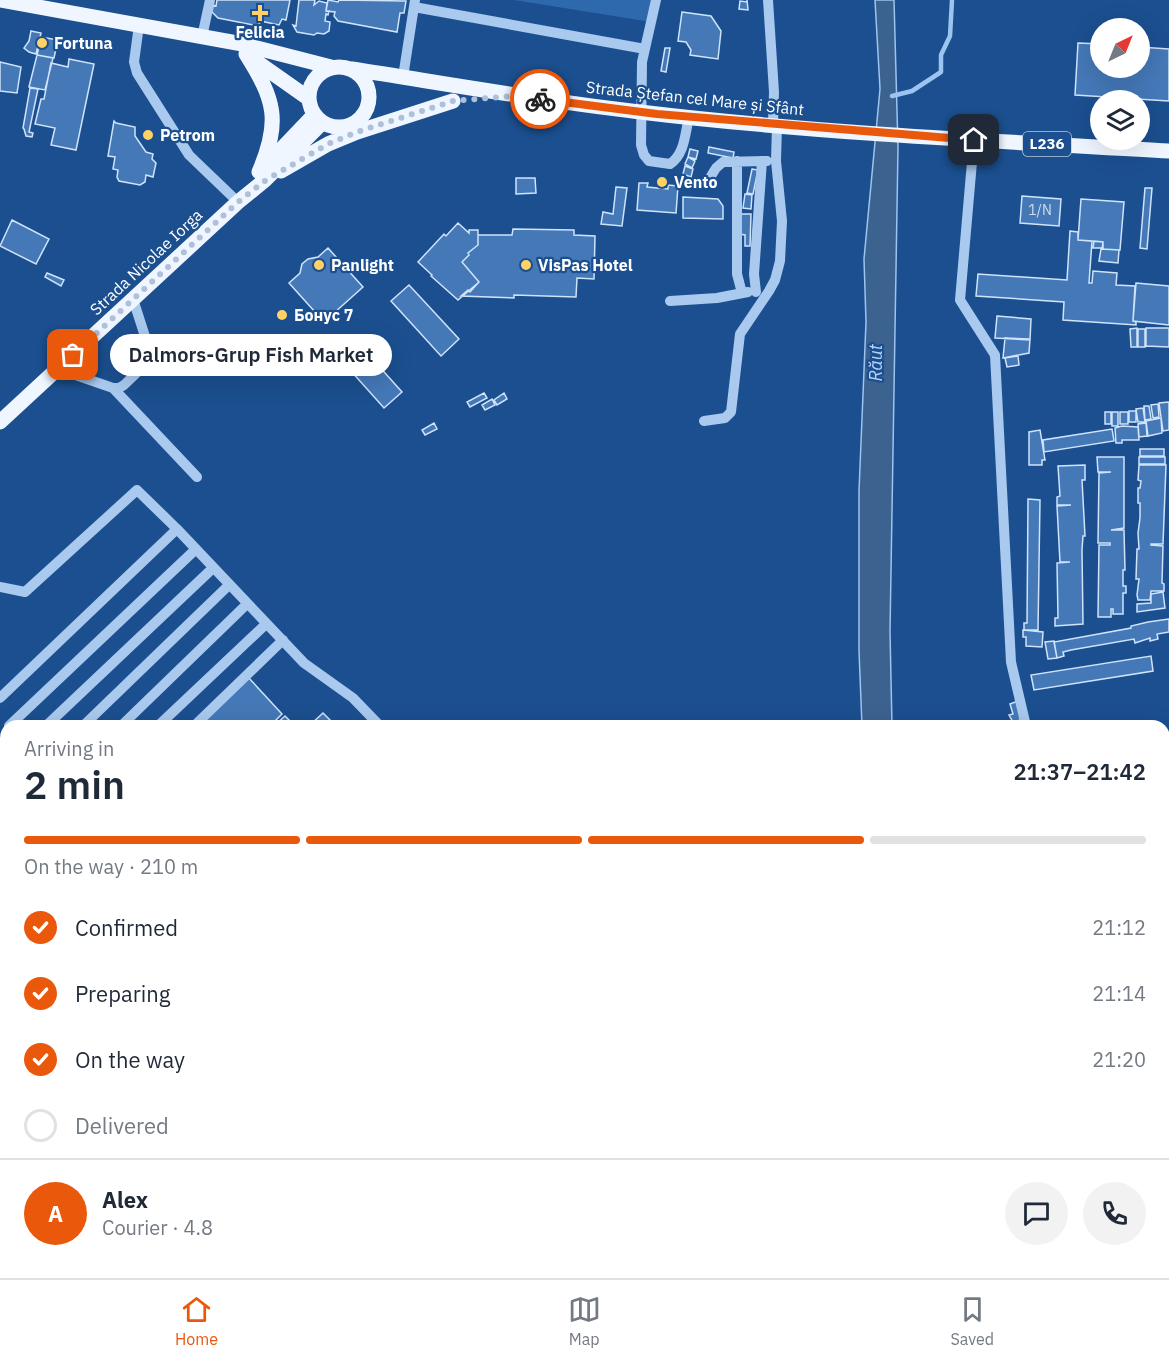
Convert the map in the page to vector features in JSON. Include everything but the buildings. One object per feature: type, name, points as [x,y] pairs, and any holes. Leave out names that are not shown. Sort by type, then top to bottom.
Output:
[{"type":"main road","points":[[0,0],[202,37],[242,49],[352,69],[361,75],[370,92],[370,102],[360,120]]},
{"type":"main road","points":[[242,49],[309,98],[318,119],[342,128],[360,120],[453,101],[513,96]]},
{"type":"main road","points":[[242,49],[263,80],[273,111],[272,139],[262,176]]},
{"type":"main road","points":[[309,98],[311,84],[319,74],[331,67]]},
{"type":"main road","name":"Strada Ștefan cel Mare și Sfânt","points":[[352,69],[513,96],[641,112],[974,140]]},
{"type":"main road","points":[[262,176],[357,132],[453,101]]},
{"type":"main road","name":"Strada Nicolae Iorga","points":[[0,422],[238,202],[318,119]]},
{"type":"main road","name":"L236","points":[[974,140],[1169,151]]},
{"type":"street","points":[[202,37],[210,0]]},
{"type":"street","points":[[656,0],[642,62],[641,145],[649,161],[670,164],[680,153],[689,117]]},
{"type":"street","points":[[704,421],[725,418],[731,412],[740,334],[769,291],[775,280],[780,261],[782,221],[776,161],[768,0]]},
{"type":"street","points":[[403,77],[414,3],[645,49]]},
{"type":"street","points":[[139,25],[134,62],[137,73],[189,155],[238,202]]},
{"type":"street","points":[[974,140],[960,300],[995,355],[1011,662],[1025,720]]},
{"type":"street","points":[[737,161],[737,274],[742,293]]},
{"type":"street","points":[[756,292],[754,274],[762,161]]},
{"type":"street","points":[[708,181],[723,162],[776,161]]},
{"type":"street","points":[[670,301],[769,291]]},
{"type":"street","points":[[58,369],[113,388],[124,385],[149,361],[151,355],[133,299]]},
{"type":"street","points":[[113,388],[197,477]]},
{"type":"street","points":[[0,587],[25,592],[136,490],[177,529],[304,663],[353,698],[374,720]]},
{"type":"street","points":[[0,698],[177,529]]},
{"type":"street","points":[[15,720],[196,549]]},
{"type":"street","points":[[52,720],[213,568]]},
{"type":"street","points":[[89,720],[229,585]]},
{"type":"street","points":[[127,720],[247,604]]},
{"type":"street","points":[[164,720],[266,624]]},
{"type":"street","points":[[200,720],[283,640]]},
{"type":"shaded area","points":[[514,0],[657,0],[651,22]]},
{"type":"water","name":"Răut","points":[[875,0],[894,0],[898,148],[890,632],[892,720],[862,720],[859,651],[859,491],[866,322],[864,259],[880,89]]},
{"type":"waterway","points":[[892,96],[912,91],[941,72],[941,55],[950,36],[952,0]]},
{"type":"way so far","points":[[73,355],[238,202],[266,180],[328,144],[357,132],[453,101],[513,96],[540,99]]},
{"type":"place","name":"Felicia","points":[[260,13]]},
{"type":"place","name":"Fortuna","points":[[42,43]]},
{"type":"place","name":"Petrom","points":[[148,135]]},
{"type":"place","name":"Vento","points":[[662,182]]},
{"type":"place","name":"Panlight","points":[[319,265]]},
{"type":"place","name":"VisPas Hotel","points":[[526,265]]},
{"type":"place","name":"Бонус 7","points":[[282,315]]},
{"type":"place","name":"Dalmors-Grup Fish Market","points":[[73,355]]},
{"type":"route","points":[[540,99],[657,114],[974,140]]}]
